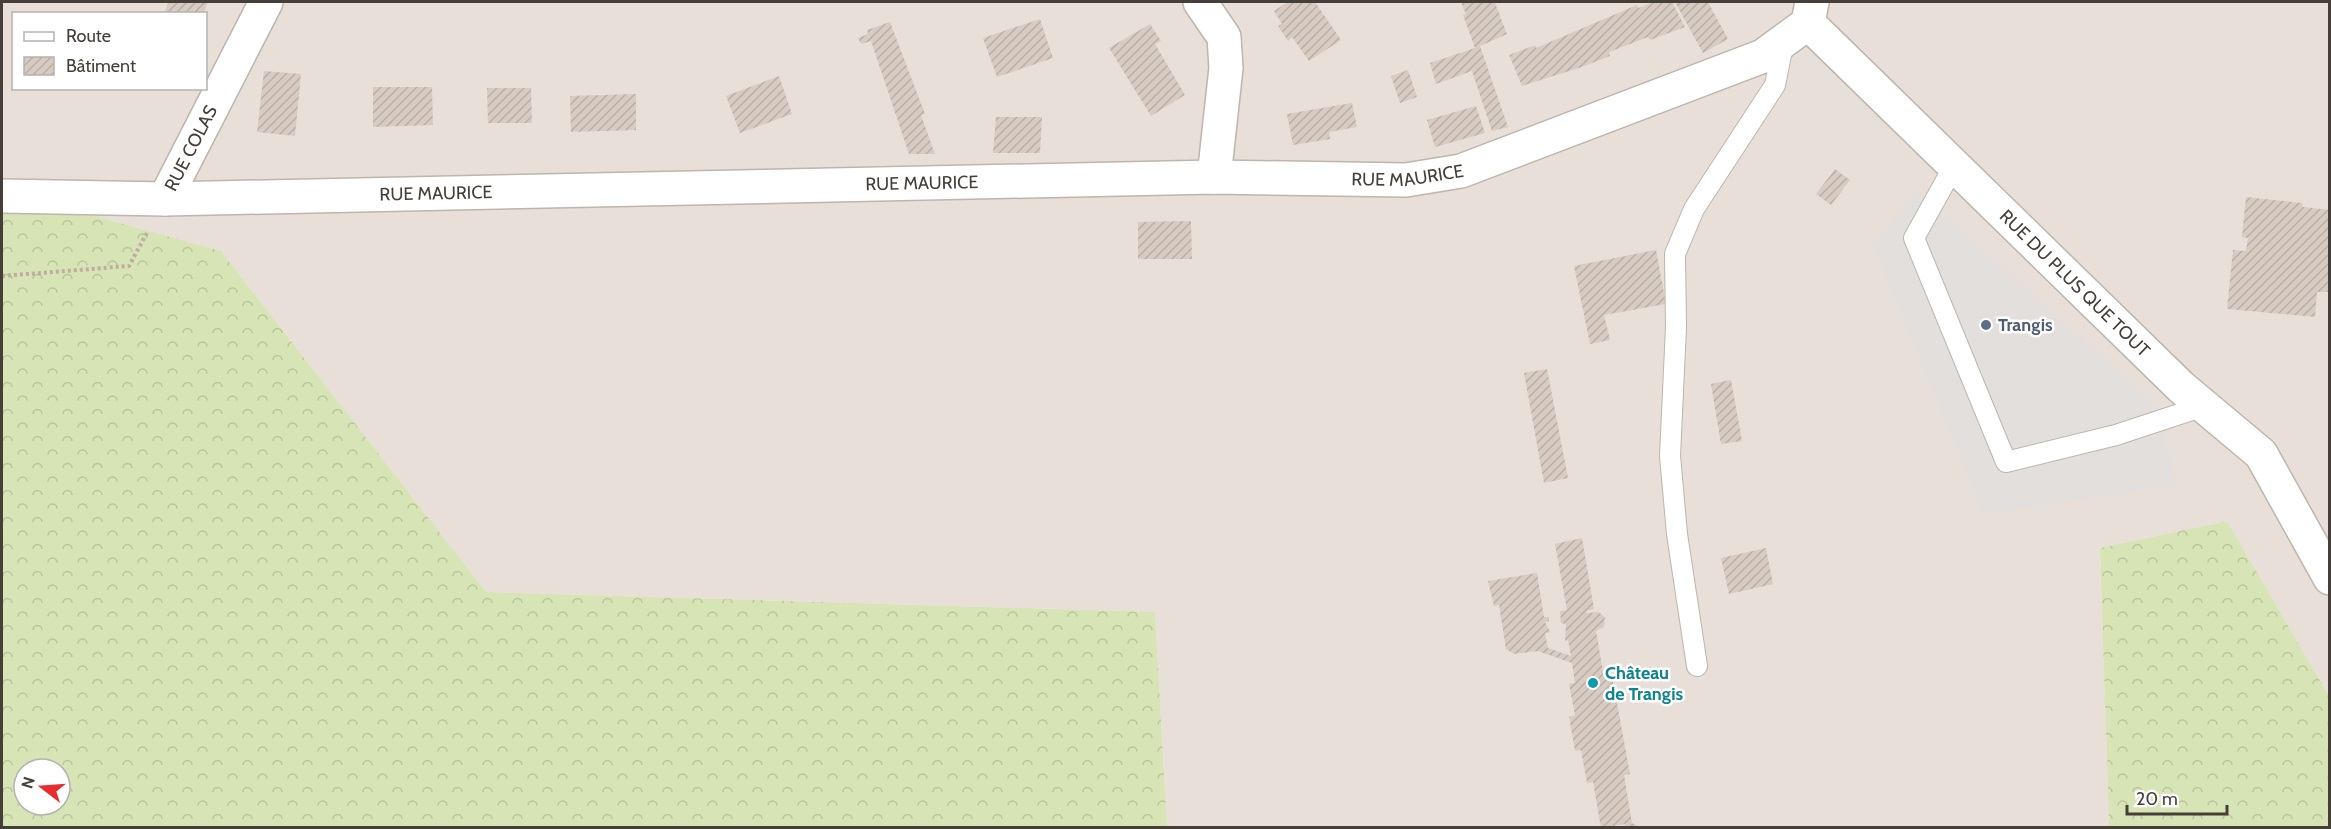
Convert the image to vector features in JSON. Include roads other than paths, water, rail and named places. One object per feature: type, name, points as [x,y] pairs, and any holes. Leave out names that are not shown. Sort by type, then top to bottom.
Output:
[{"type":"street","name":"RUE COLAS","points":[[165,199],[266,2]]},
{"type":"street","points":[[1200,2],[1224,37],[1226,68],[1214,177]]},
{"type":"street","name":"RUE MAURICE","points":[[2,196],[165,199],[1214,177],[1406,180],[1461,171],[1763,56],[1802,21]]},
{"type":"street","name":"RUE DU PLUS QUE TOUT","points":[[1802,21],[2204,406],[2261,454],[2330,578]]},
{"type":"lane","points":[[1697,666],[1677,534],[1670,456],[1676,327],[1675,254],[1694,209],[1775,85],[1802,21]]},
{"type":"lane","points":[[1954,166],[1914,238],[2006,462],[2116,435],[2204,406]]},
{"type":"place","name":"Trangis","points":[[1986,325]]},
{"type":"place","name":"Château de Trangis","points":[[1593,683]]}]
